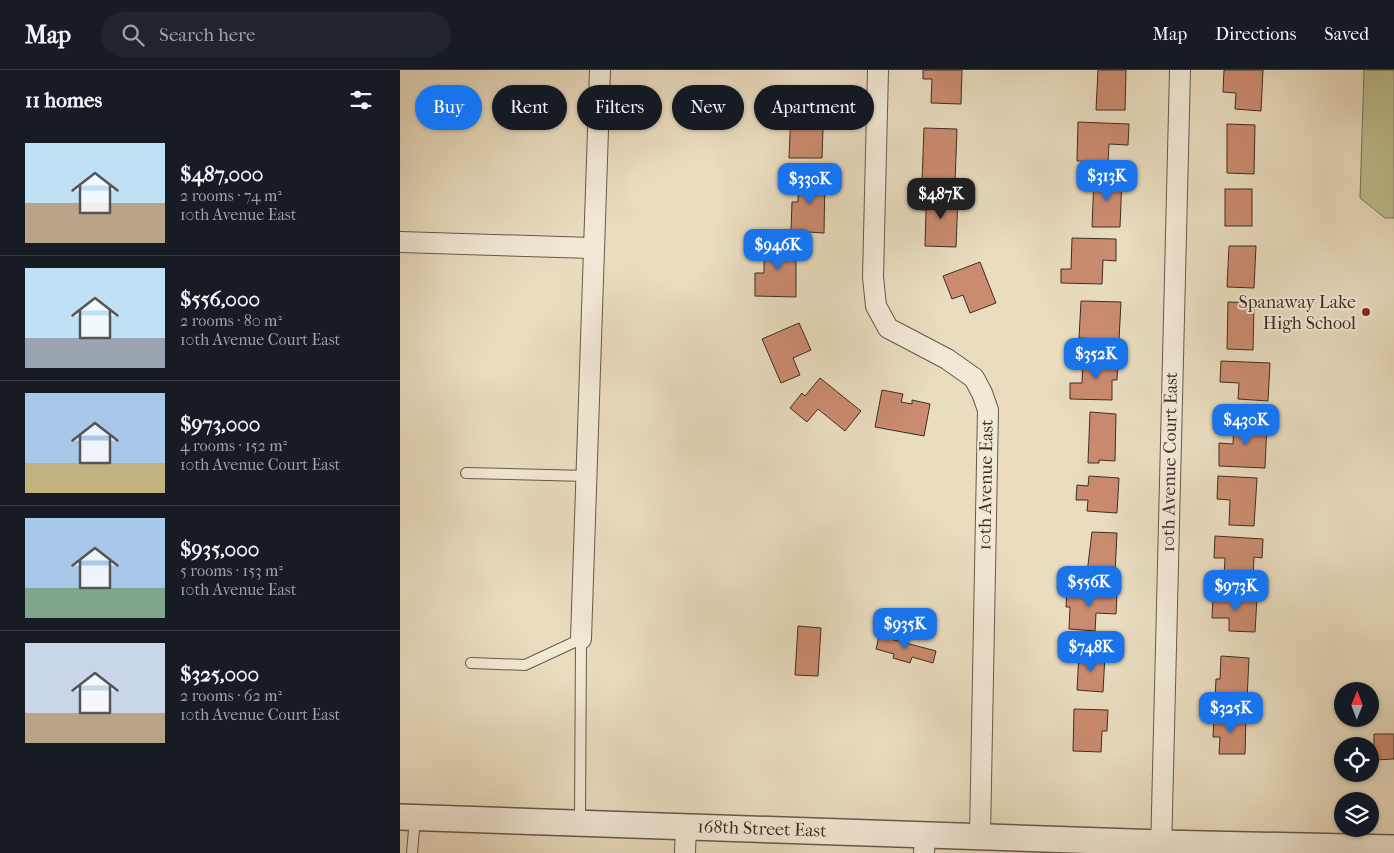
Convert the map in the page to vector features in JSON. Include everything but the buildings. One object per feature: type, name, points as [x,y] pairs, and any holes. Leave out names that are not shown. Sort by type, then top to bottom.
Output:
[{"type":"street","points":[[581,639],[592,248],[600,70]]},
{"type":"street","name":"10th Avenue East","points":[[878,70],[873,277],[876,306],[888,328],[947,359],[974,378],[988,410],[980,836]]},
{"type":"street","name":"10th Avenue Court East","points":[[1161,848],[1180,70]]},
{"type":"street","points":[[400,242],[592,248]]},
{"type":"street","name":"168th Street East","points":[[407,817],[686,826],[925,844],[980,836],[1161,848],[1273,850],[1394,848]]},
{"type":"street","points":[[685,853],[686,826]]},
{"type":"lane","points":[[466,473],[586,476]]},
{"type":"lane","points":[[471,663],[525,665],[581,639],[580,823]]},
{"type":"lane","points":[[407,817],[412,853]]},
{"type":"green space","points":[[1364,70],[1394,70],[1394,218],[1385,218],[1360,198]]},
{"type":"place","name":"Spanaway Lake High School","points":[[1366,312]]}]
